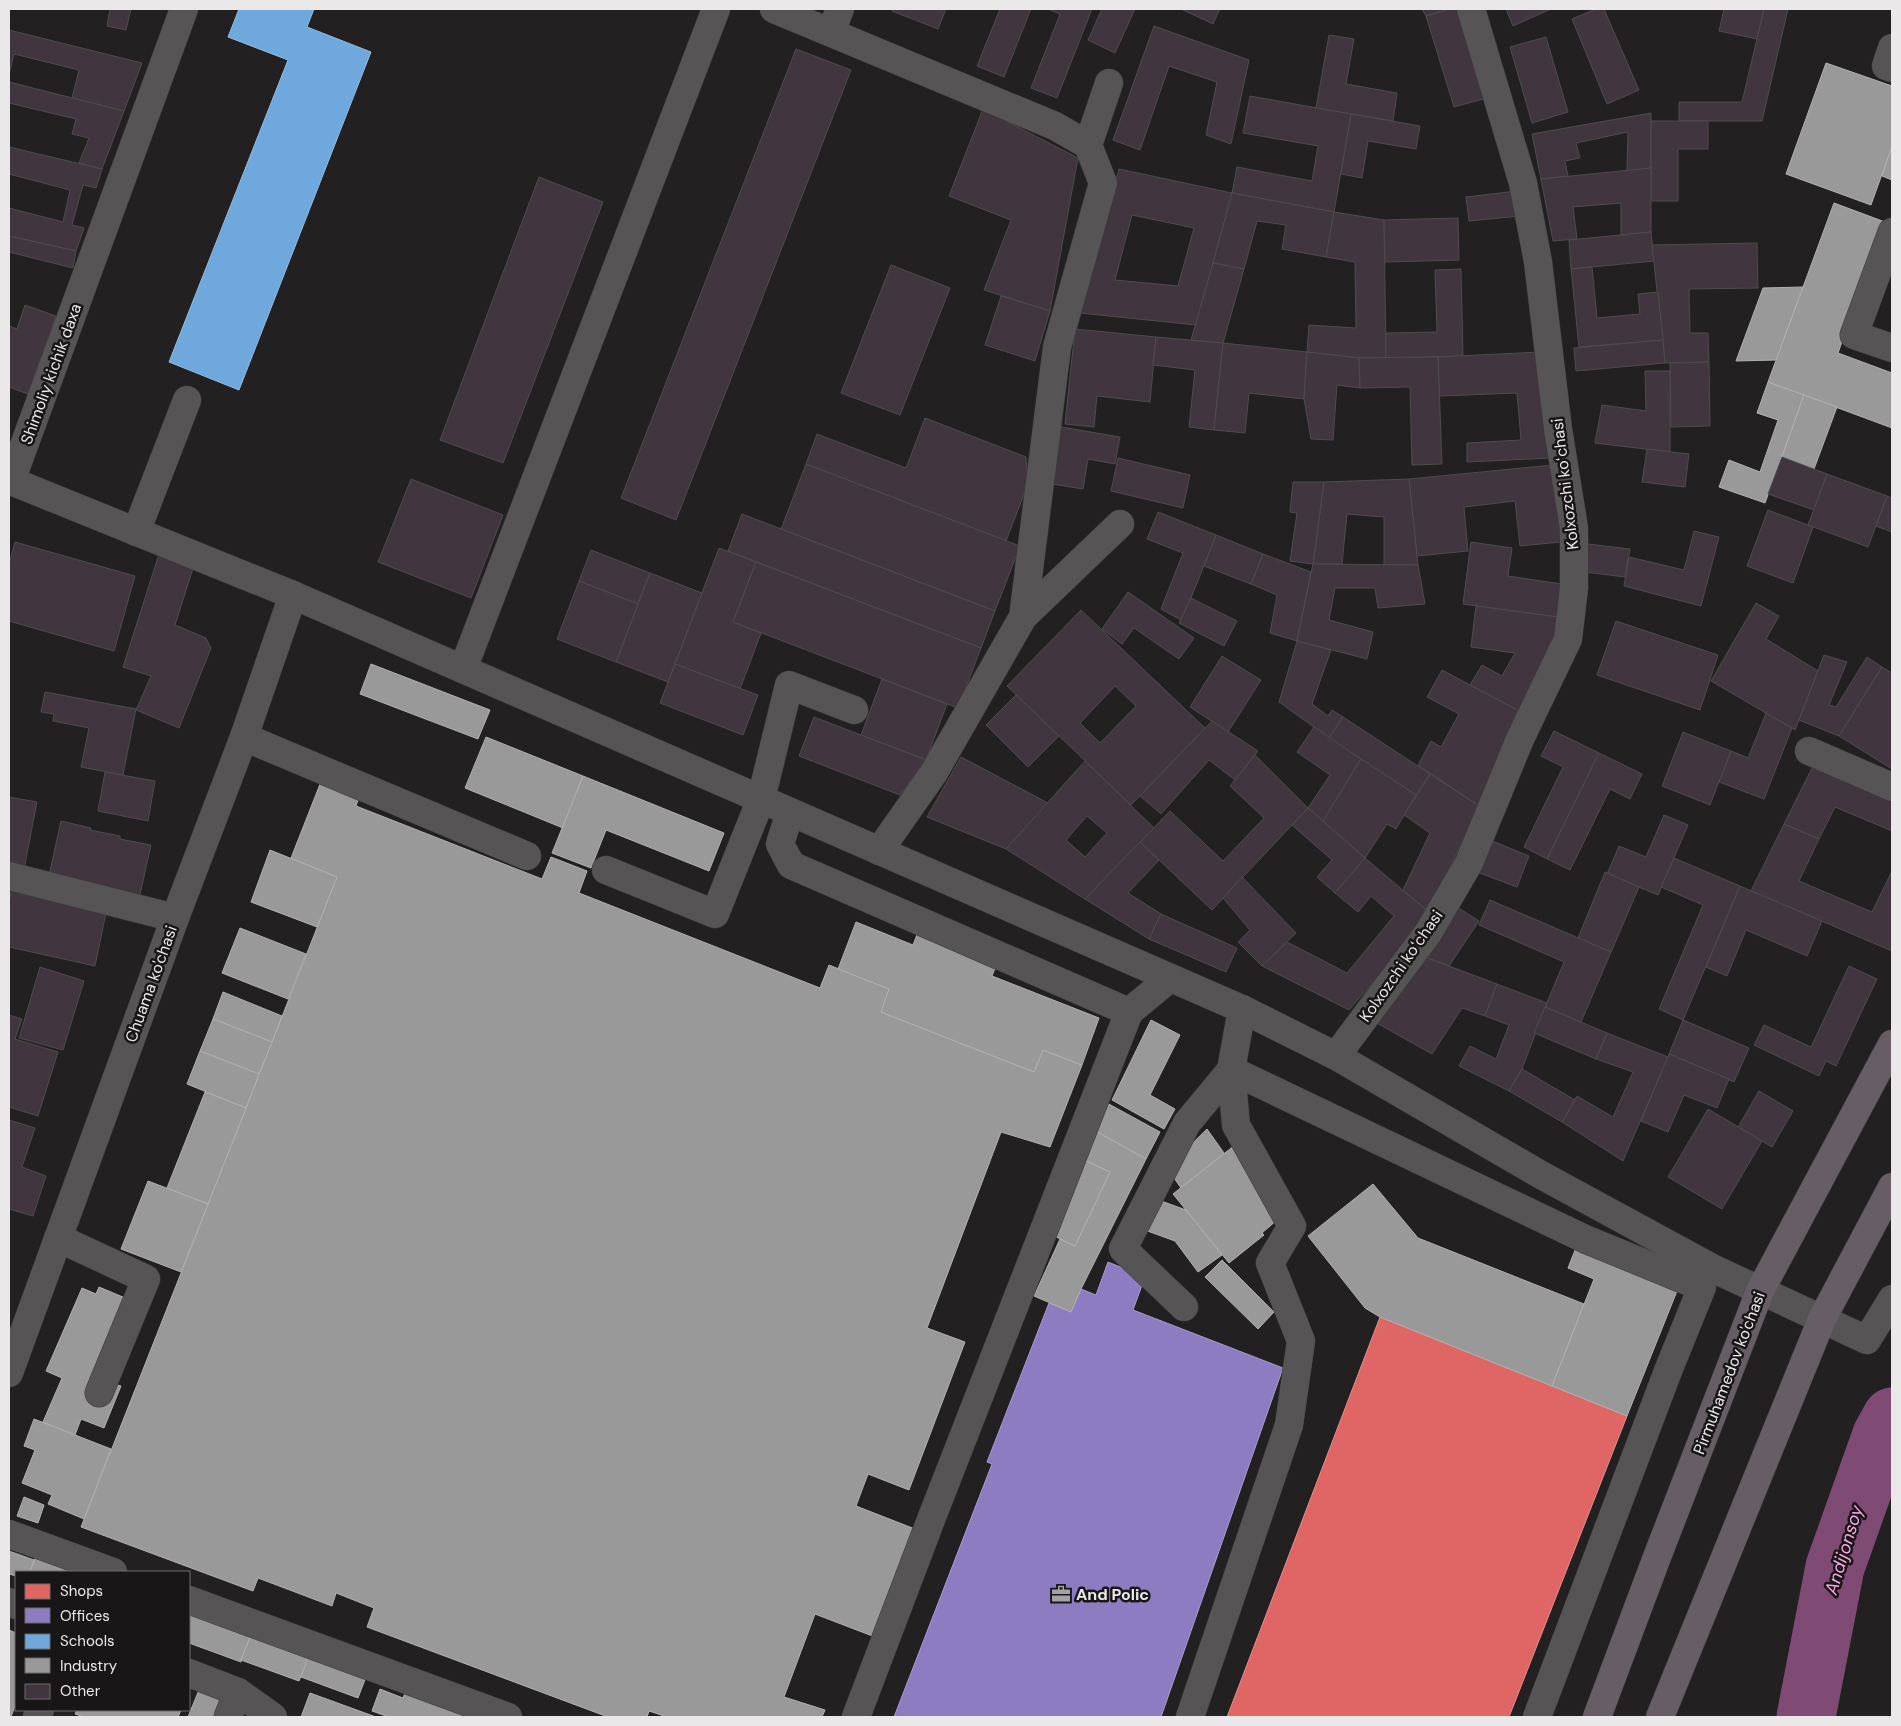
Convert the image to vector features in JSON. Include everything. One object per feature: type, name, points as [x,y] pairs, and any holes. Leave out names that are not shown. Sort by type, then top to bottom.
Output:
[{"type":"main road","name":"Pirmuhamedov ko'chasi","points":[[1597,1717],[1760,1291],[1892,1044]]},
{"type":"main road","points":[[1660,1717],[1822,1319],[1892,1188]]},
{"type":"street","name":"Shimoliy kichik daxa","points":[[184,9],[10,481],[293,595],[1242,1009],[1336,1056],[1543,1176],[1714,1269],[1867,1340],[1892,1299]]},
{"type":"street","points":[[463,669],[716,9]]},
{"type":"street","points":[[774,9],[836,21],[1054,126],[1088,145],[1103,182],[1057,347],[1023,617]]},
{"type":"street","name":"Kolxozchi koʻchasi","points":[[1336,1056],[1428,933],[1469,863],[1520,738],[1568,639],[1574,588],[1574,528],[1558,428],[1538,262],[1523,183],[1471,9]]},
{"type":"street","points":[[1892,48],[1886,66],[1892,68]]},
{"type":"street","points":[[1088,145],[1109,84]]},
{"type":"street","points":[[1892,232],[1854,335],[1892,348]]},
{"type":"street","points":[[136,532],[187,400]]},
{"type":"street","points":[[879,851],[933,774],[1023,617],[1120,524]]},
{"type":"street","name":"Chuama ko'chasi","points":[[9,1373],[175,918],[244,737],[293,595]]},
{"type":"street","points":[[606,870],[715,914],[761,799],[789,685],[854,710]]},
{"type":"street","points":[[244,737],[527,856]]},
{"type":"street","points":[[1809,751],[1892,787]]},
{"type":"street","points":[[790,812],[780,844],[791,865],[1129,1012]]},
{"type":"street","points":[[9,876],[175,918]]},
{"type":"street","points":[[856,1717],[1129,1012],[1170,978]]},
{"type":"street","points":[[1190,1717],[1289,1425],[1302,1341],[1270,1263],[1292,1226],[1236,1125],[1232,1070],[1242,1009]]},
{"type":"street","points":[[1184,1307],[1123,1249],[1187,1123],[1232,1070]]},
{"type":"street","points":[[1232,1070],[1585,1239],[1702,1287],[1664,1380],[1537,1717]]},
{"type":"street","points":[[58,1238],[146,1279],[99,1393]]},
{"type":"street","points":[[9,1534],[111,1571]]},
{"type":"street","points":[[190,1600],[508,1717]]},
{"type":"street","points":[[190,1673],[238,1692],[272,1717]]},
{"type":"street","points":[[228,1717],[238,1692]]},
{"type":"building: Shops","points":[[1380,1317],[1627,1416],[1509,1717],[1227,1717]]},
{"type":"building: Offices","points":[[1108,1262],[1145,1277],[1133,1310],[1283,1368],[1161,1717],[894,1717],[992,1464],[987,1462],[1049,1303],[1071,1312],[1081,1289],[1096,1295]]},
{"type":"building: Schools","points":[[239,9],[314,9],[307,27],[371,52],[239,390],[169,362],[288,60],[228,37]]},
{"type":"building: Industry","points":[[1826,63],[1892,86],[1892,146],[1871,205],[1786,174]]},
{"type":"building: Industry","points":[[1892,146],[1892,180],[1882,176]]},
{"type":"building: Industry","points":[[1834,203],[1885,222],[1838,353],[1892,373],[1892,428],[1768,382]]},
{"type":"building: Industry","points":[[1803,287],[1776,360],[1736,361],[1763,288]]},
{"type":"building: Industry","points":[[1768,382],[1804,395],[1765,503],[1719,487],[1729,460],[1760,472],[1778,420],[1757,413]]},
{"type":"building: Industry","points":[[1804,395],[1837,407],[1814,469],[1782,457]]},
{"type":"building: Industry","points":[[371,664],[490,710],[478,739],[360,694]]},
{"type":"building: Industry","points":[[486,737],[583,776],[563,828],[465,788]]},
{"type":"building: Industry","points":[[324,774],[362,789],[356,806],[542,879],[551,857],[587,871],[579,893],[820,988],[829,965],[889,989],[881,1012],[1034,1072],[1043,1050],[1082,1065],[1050,1147],[1001,1132],[927,1328],[965,1342],[909,1490],[868,1474],[856,1506],[915,1529],[875,1637],[815,1614],[784,1697],[825,1710],[822,1717],[667,1717],[649,1711],[647,1717],[608,1717],[367,1627],[374,1608],[336,1593],[332,1606],[258,1578],[253,1591],[81,1527],[337,877],[291,858]]},
{"type":"building: Industry","points":[[583,776],[724,833],[709,871],[606,830],[591,868],[552,853]]},
{"type":"building: Industry","points":[[270,850],[337,877],[317,927],[251,902]]},
{"type":"building: Industry","points":[[856,922],[913,945],[920,927],[999,958],[992,976],[1099,1018],[1082,1065],[1043,1050],[1034,1072],[881,1012],[889,989],[838,969]]},
{"type":"building: Industry","points":[[240,928],[306,954],[288,999],[222,973]]},
{"type":"building: Industry","points":[[223,992],[282,1016],[272,1042],[213,1019]]},
{"type":"building: Industry","points":[[213,1019],[272,1042],[259,1074],[200,1051]]},
{"type":"building: Industry","points":[[1151,1020],[1180,1035],[1150,1095],[1175,1109],[1164,1129],[1112,1100]]},
{"type":"building: Industry","points":[[200,1051],[259,1074],[246,1108],[187,1084]]},
{"type":"building: Industry","points":[[205,1092],[246,1108],[208,1204],[167,1188]]},
{"type":"building: Industry","points":[[1107,1103],[1160,1132],[1146,1159],[1092,1129]]},
{"type":"building: Industry","points":[[1207,1129],[1224,1153],[1181,1188],[1167,1168]]},
{"type":"building: Industry","points":[[1097,1132],[1146,1159],[1071,1312],[1034,1296],[1060,1239],[1075,1246],[1110,1172],[1084,1160]]},
{"type":"building: Industry","points":[[1235,1145],[1277,1220],[1262,1233],[1264,1235],[1229,1263],[1173,1194]]},
{"type":"building: Industry","points":[[1084,1160],[1110,1172],[1075,1246],[1050,1234]]},
{"type":"building: Industry","points":[[148,1181],[208,1204],[181,1272],[121,1249]]},
{"type":"building: Industry","points":[[1373,1184],[1418,1238],[1584,1304],[1552,1386],[1380,1317],[1365,1308],[1308,1236]]},
{"type":"building: Industry","points":[[1153,1198],[1186,1210],[1222,1255],[1198,1272],[1175,1241],[1142,1229]]},
{"type":"building: Industry","points":[[1579,1240],[1681,1281],[1627,1416],[1552,1386],[1594,1279],[1568,1268]]},
{"type":"building: Industry","points":[[1222,1260],[1274,1312],[1258,1329],[1205,1277]]},
{"type":"building: Industry","points":[[99,1287],[130,1300],[88,1402],[102,1407],[111,1383],[121,1386],[104,1428],[81,1419],[75,1435],[43,1422],[62,1378],[46,1371],[82,1288],[96,1294]]},
{"type":"building: Industry","points":[[34,1419],[111,1449],[84,1519],[48,1504],[52,1495],[22,1483],[35,1450],[24,1446]]},
{"type":"building: Industry","points":[[24,1497],[44,1505],[38,1523],[17,1516]]},
{"type":"building: Industry","points":[[9,1551],[34,1560],[30,1571],[15,1571],[15,1576],[9,1574]]},
{"type":"building: Industry","points":[[37,1553],[85,1571],[30,1571]]},
{"type":"building: Industry","points":[[190,1609],[252,1632],[241,1662],[190,1643]]},
{"type":"building: Industry","points":[[9,1630],[15,1633],[15,1706],[11,1717],[9,1717]]},
{"type":"building: Industry","points":[[250,1637],[308,1659],[299,1681],[241,1660]]},
{"type":"building: Industry","points":[[308,1657],[366,1677],[358,1698],[301,1677]]},
{"type":"building: Industry","points":[[380,1689],[403,1698],[405,1693],[470,1717],[389,1717],[372,1711]]},
{"type":"building: Industry","points":[[199,1690],[225,1700],[218,1717],[188,1717]]},
{"type":"building: Industry","points":[[310,1693],[376,1717],[301,1717]]},
{"type":"building: Industry","points":[[76,1711],[181,1711],[178,1717],[84,1717],[75,1714]]},
{"type":"building: Other","points":[[110,9],[131,9],[126,30],[107,26]]},
{"type":"building: Other","points":[[893,9],[946,9],[938,29],[892,11]]},
{"type":"building: Other","points":[[1000,9],[1031,9],[1004,77],[977,66]]},
{"type":"building: Other","points":[[1048,9],[1092,9],[1057,98],[1031,88],[1060,14]]},
{"type":"building: Other","points":[[1102,9],[1135,9],[1115,53],[1088,40]]},
{"type":"building: Other","points":[[1181,9],[1220,9],[1213,24]]},
{"type":"building: Other","points":[[1422,9],[1449,9],[1426,16]]},
{"type":"building: Other","points":[[1449,9],[1459,9],[1487,98],[1454,107],[1426,16]]},
{"type":"building: Other","points":[[1506,9],[1551,9],[1513,26]]},
{"type":"building: Other","points":[[1596,9],[1604,9],[1639,90],[1607,104],[1572,19]]},
{"type":"building: Other","points":[[1724,9],[1764,9],[1757,39],[1719,31]]},
{"type":"building: Other","points":[[1764,9],[1788,9],[1762,121],[1679,121],[1679,102],[1742,102]]},
{"type":"building: Other","points":[[1154,26],[1249,60],[1231,144],[1206,135],[1217,82],[1169,66],[1140,150],[1113,140]]},
{"type":"building: Other","points":[[9,30],[142,63],[124,111],[72,98],[79,70],[14,54],[9,75]]},
{"type":"building: Other","points":[[1329,35],[1354,39],[1346,84],[1397,93],[1393,121],[1316,108]]},
{"type":"building: Other","points":[[1546,37],[1568,112],[1532,123],[1510,47]]},
{"type":"building: Other","points":[[796,49],[851,70],[676,520],[621,498]]},
{"type":"building: Other","points":[[9,82],[124,111],[102,169],[79,163],[89,138],[72,134],[76,119],[9,103]]},
{"type":"building: Other","points":[[1250,96],[1351,114],[1334,212],[1232,193],[1237,167],[1312,181],[1318,146],[1243,133]]},
{"type":"building: Other","points":[[983,109],[1078,158],[1050,311],[984,290],[1011,220],[949,196]]},
{"type":"building: Other","points":[[1651,113],[1651,168],[1627,171],[1628,132],[1576,143],[1580,158],[1565,161],[1568,176],[1541,179],[1532,134]]},
{"type":"building: Other","points":[[1351,114],[1420,126],[1416,149],[1368,141],[1362,178],[1341,174]]},
{"type":"building: Other","points":[[1651,121],[1708,121],[1708,149],[1678,149],[1678,201],[1651,201]]},
{"type":"building: Other","points":[[9,147],[102,169],[96,188],[83,185],[72,225],[84,228],[76,251],[9,236],[9,208],[63,222],[70,190],[9,174]]},
{"type":"building: Other","points":[[1651,168],[1651,232],[1621,235],[1621,203],[1573,207],[1577,239],[1553,241],[1541,179]]},
{"type":"building: Other","points":[[1119,169],[1232,193],[1196,325],[1080,313]],"holes":[[[1132,215],[1194,228],[1178,286],[1115,280]]]},
{"type":"building: Other","points":[[539,177],[603,202],[503,463],[440,440]]},
{"type":"building: Other","points":[[1517,191],[1520,216],[1469,221],[1466,197]]},
{"type":"building: Other","points":[[1232,193],[1334,212],[1326,257],[1282,249],[1286,225],[1257,221],[1244,269],[1213,263]]},
{"type":"building: Other","points":[[1334,212],[1384,220],[1386,358],[1359,358],[1307,352],[1309,325],[1356,328],[1355,262],[1326,257]]},
{"type":"building: Other","points":[[1458,218],[1459,260],[1385,262],[1384,220]]},
{"type":"building: Other","points":[[1651,232],[1654,261],[1571,269],[1569,240]]},
{"type":"building: Other","points":[[9,236],[76,251],[73,268],[9,252]]},
{"type":"building: Other","points":[[1757,243],[1758,288],[1689,289],[1690,333],[1708,333],[1709,362],[1665,363],[1652,245]]},
{"type":"building: Other","points":[[1213,263],[1244,269],[1223,343],[1191,340]]},
{"type":"building: Other","points":[[891,265],[950,288],[900,415],[841,393]]},
{"type":"building: Other","points":[[1592,267],[1597,318],[1640,314],[1638,294],[1658,292],[1663,340],[1579,347],[1571,269]]},
{"type":"building: Other","points":[[1461,269],[1463,356],[1386,358],[1386,333],[1437,332],[1435,270]]},
{"type":"building: Other","points":[[1001,296],[1050,311],[1035,361],[985,345]]},
{"type":"building: Other","points":[[25,305],[56,316],[28,394],[9,387],[9,326],[17,329]]},
{"type":"building: Other","points":[[1075,329],[1156,337],[1150,402],[1097,396],[1094,427],[1065,424]]},
{"type":"building: Other","points":[[1156,337],[1223,343],[1214,430],[1189,427],[1195,370],[1153,365]]},
{"type":"building: Other","points":[[1663,340],[1665,363],[1576,371],[1574,348]]},
{"type":"building: Other","points":[[1223,343],[1307,352],[1304,399],[1249,393],[1245,433],[1214,430]]},
{"type":"building: Other","points":[[1307,352],[1359,358],[1360,388],[1337,385],[1333,440],[1311,439],[1304,399]]},
{"type":"building: Other","points":[[1540,352],[1550,458],[1467,462],[1467,443],[1521,440],[1517,393],[1439,396],[1438,357]]},
{"type":"building: Other","points":[[1438,357],[1442,464],[1412,465],[1410,387],[1360,388],[1359,358]]},
{"type":"building: Other","points":[[1709,362],[1710,426],[1671,427],[1670,363]]},
{"type":"building: Other","points":[[1645,371],[1670,371],[1670,452],[1595,443],[1602,405],[1646,411]]},
{"type":"building: Other","points":[[925,418],[1026,457],[1028,484],[1006,541],[806,464],[817,434],[906,468]]},
{"type":"building: Other","points":[[1061,427],[1120,437],[1115,464],[1088,459],[1083,489],[1052,484]]},
{"type":"building: Other","points":[[1647,449],[1689,454],[1685,487],[1642,482]]},
{"type":"building: Other","points":[[1782,457],[1827,474],[1814,510],[1768,494]]},
{"type":"building: Other","points":[[1118,458],[1190,475],[1183,508],[1111,491]]},
{"type":"building: Other","points":[[806,464],[1020,546],[995,611],[781,529]]},
{"type":"building: Other","points":[[1553,465],[1561,542],[1520,546],[1515,501],[1464,507],[1468,551],[1417,556],[1409,479]]},
{"type":"building: Other","points":[[1827,474],[1887,496],[1868,547],[1808,525]]},
{"type":"building: Other","points":[[411,479],[503,515],[471,598],[378,562]]},
{"type":"building: Other","points":[[1409,479],[1418,565],[1384,565],[1384,517],[1347,514],[1342,564],[1313,564],[1324,482]]},
{"type":"building: Other","points":[[1293,482],[1324,482],[1313,564],[1290,561],[1297,513],[1290,512]]},
{"type":"building: Other","points":[[1887,496],[1892,498],[1892,532],[1876,526]]},
{"type":"building: Other","points":[[1768,510],[1813,527],[1793,583],[1747,566]]},
{"type":"building: Other","points":[[1158,512],[1216,535],[1181,620],[1161,609],[1183,553],[1147,539]]},
{"type":"building: Other","points":[[742,514],[995,611],[981,648],[728,551]]},
{"type":"building: Other","points":[[1694,531],[1719,537],[1701,606],[1624,586],[1629,557],[1684,570]]},
{"type":"building: Other","points":[[1216,535],[1263,554],[1251,584],[1204,566]]},
{"type":"building: Other","points":[[15,542],[135,576],[114,651],[9,621],[9,564]]},
{"type":"building: Other","points":[[1471,542],[1512,548],[1508,576],[1562,584],[1558,617],[1463,604]]},
{"type":"building: Other","points":[[1580,543],[1630,549],[1625,577],[1577,571]]},
{"type":"building: Other","points":[[719,548],[756,562],[733,622],[761,633],[740,689],[675,664]]},
{"type":"building: Other","points":[[591,550],[650,573],[638,604],[579,581]]},
{"type":"building: Other","points":[[160,551],[195,562],[175,625],[206,638],[211,648],[179,728],[136,710],[151,676],[123,667]]},
{"type":"building: Other","points":[[1263,554],[1311,572],[1297,641],[1270,633],[1277,595],[1251,584]]},
{"type":"building: Other","points":[[756,562],[981,648],[958,708],[733,622]]},
{"type":"building: Other","points":[[1313,564],[1418,565],[1425,604],[1378,608],[1375,588],[1335,588],[1329,620],[1373,632],[1367,659],[1297,641]]},
{"type":"building: Other","points":[[650,573],[702,593],[668,682],[616,662]]},
{"type":"building: Other","points":[[579,581],[638,604],[616,662],[557,639]]},
{"type":"building: Other","points":[[1128,592],[1194,638],[1179,659],[1134,628],[1122,644],[1102,629]]},
{"type":"building: Other","points":[[1191,598],[1237,621],[1224,646],[1179,623]]},
{"type":"building: Other","points":[[1756,603],[1779,616],[1766,639],[1818,671],[1795,730],[1711,681]]},
{"type":"building: Other","points":[[1476,606],[1558,617],[1552,659],[1521,712],[1470,685],[1482,665],[1502,676],[1515,653],[1471,647]]},
{"type":"building: Other","points":[[1081,610],[1205,728],[1131,805],[1007,686]],"holes":[[[1115,686],[1136,706],[1100,743],[1080,723]]]},
{"type":"building: Other","points":[[1616,621],[1718,655],[1700,710],[1597,675]]},
{"type":"building: Other","points":[[1297,641],[1331,650],[1312,704],[1328,716],[1332,710],[1343,717],[1329,738],[1279,702]]},
{"type":"building: Other","points":[[1824,655],[1847,662],[1829,705],[1836,707],[1867,657],[1882,667],[1839,736],[1799,720]]},
{"type":"building: Other","points":[[1222,656],[1261,680],[1228,732],[1190,707]]},
{"type":"building: Other","points":[[675,664],[758,695],[743,735],[660,703]]},
{"type":"building: Other","points":[[1882,667],[1892,673],[1892,769],[1839,736]]},
{"type":"building: Other","points":[[1442,670],[1521,712],[1479,806],[1418,765],[1431,741],[1441,747],[1459,714],[1427,697]]},
{"type":"building: Other","points":[[882,679],[947,704],[926,760],[861,735]]},
{"type":"building: Other","points":[[45,692],[136,709],[123,775],[81,767],[89,728],[53,721],[54,714],[41,712]]},
{"type":"building: Other","points":[[1016,695],[1059,736],[1028,767],[986,725]]},
{"type":"building: Other","points":[[1766,713],[1792,728],[1764,799],[1719,782],[1731,751],[1748,758]]},
{"type":"building: Other","points":[[814,717],[926,760],[900,795],[799,756]]},
{"type":"building: Other","points":[[1343,717],[1430,774],[1416,795],[1329,738]]},
{"type":"building: Other","points":[[1212,721],[1258,751],[1235,780],[1209,760],[1161,814],[1140,796]]},
{"type":"building: Other","points":[[1314,727],[1361,759],[1323,821],[1308,808],[1330,775],[1297,752]]},
{"type":"building: Other","points":[[1554,731],[1599,753],[1547,859],[1524,847],[1563,767],[1541,756]]},
{"type":"building: Other","points":[[1683,732],[1731,751],[1710,805],[1662,786]]},
{"type":"building: Other","points":[[1599,753],[1642,774],[1630,799],[1610,789],[1570,870],[1547,859]]},
{"type":"building: Other","points":[[1255,755],[1308,808],[1212,910],[1140,842],[1170,811],[1223,861],[1264,818],[1230,786]]},
{"type":"building: Other","points":[[961,757],[1048,803],[1006,849],[927,817]]},
{"type":"building: Other","points":[[1361,759],[1416,795],[1396,829],[1387,824],[1365,858],[1323,821]]},
{"type":"building: Other","points":[[1085,761],[1154,828],[1085,899],[1006,849]],"holes":[[[1087,816],[1107,833],[1085,857],[1066,840]]]},
{"type":"building: Other","points":[[1814,764],[1892,797],[1892,831],[1835,807],[1819,839],[1784,824]]},
{"type":"building: Other","points":[[105,772],[155,781],[148,821],[98,811]]},
{"type":"building: Other","points":[[1430,774],[1479,806],[1429,912],[1403,890],[1430,833],[1404,815]]},
{"type":"building: Other","points":[[9,797],[37,802],[24,869],[9,867]]},
{"type":"building: Other","points":[[1308,808],[1365,858],[1335,893],[1317,877],[1332,860],[1292,825]]},
{"type":"building: Other","points":[[1664,815],[1688,825],[1658,895],[1607,874],[1619,846],[1646,857]]},
{"type":"building: Other","points":[[61,821],[91,828],[90,830],[120,836],[120,839],[151,845],[139,899],[48,880]]},
{"type":"building: Other","points":[[1784,824],[1819,839],[1799,881],[1872,912],[1892,871],[1892,951],[1751,891]]},
{"type":"building: Other","points":[[1490,840],[1529,856],[1517,887],[1477,872]]},
{"type":"building: Other","points":[[1140,842],[1159,860],[1128,893],[1161,914],[1149,939],[1085,899]]},
{"type":"building: Other","points":[[1365,858],[1432,915],[1349,1010],[1262,966],[1287,942],[1347,973],[1394,916],[1371,896],[1358,912],[1335,893]]},
{"type":"building: Other","points":[[1674,858],[1740,886],[1683,1020],[1659,1009],[1703,905],[1661,887]]},
{"type":"building: Other","points":[[1605,872],[1639,887],[1611,952],[1578,938]]},
{"type":"building: Other","points":[[1242,877],[1296,933],[1262,966],[1238,942],[1250,930],[1223,898]]},
{"type":"building: Other","points":[[1740,886],[1822,921],[1807,956],[1746,930],[1727,976],[1706,967]]},
{"type":"building: Other","points":[[12,887],[107,908],[95,966],[9,947],[9,903]]},
{"type":"building: Other","points":[[1490,900],[1611,952],[1581,1022],[1545,1007],[1564,962],[1479,925]]},
{"type":"building: Other","points":[[1457,907],[1479,921],[1449,966],[1422,956]]},
{"type":"building: Other","points":[[1161,914],[1237,948],[1226,972],[1149,939]]},
{"type":"building: Other","points":[[1422,956],[1497,984],[1485,1016],[1462,1008],[1432,1054],[1375,1022]]},
{"type":"building: Other","points":[[1849,966],[1877,979],[1836,1066],[1826,1061],[1819,1076],[1754,1045],[1764,1025],[1811,1047]]},
{"type":"building: Other","points":[[40,967],[84,981],[63,1050],[19,1038]]},
{"type":"building: Other","points":[[1497,984],[1547,1003],[1522,1069],[1509,1091],[1459,1066],[1470,1046],[1496,1059],[1509,1025],[1485,1016]]},
{"type":"building: Other","points":[[1545,1007],[1607,1033],[1596,1059],[1534,1033]]},
{"type":"building: Other","points":[[9,1015],[22,1019],[15,1039],[58,1052],[38,1116],[9,1107]]},
{"type":"building: Other","points":[[1683,1020],[1749,1048],[1734,1082],[1669,1054]]},
{"type":"building: Other","points":[[1607,1033],[1668,1057],[1623,1161],[1562,1122],[1577,1096],[1613,1117],[1633,1072],[1596,1059]]},
{"type":"building: Other","points":[[1669,1054],[1729,1079],[1717,1108],[1684,1095],[1668,1132],[1641,1121]]},
{"type":"building: Other","points":[[1522,1069],[1575,1100],[1562,1122],[1509,1091]]},
{"type":"building: Other","points":[[1759,1091],[1793,1111],[1772,1147],[1738,1127]]},
{"type":"building: Other","points":[[1708,1109],[1762,1141],[1722,1209],[1668,1177]]},
{"type":"building: Other","points":[[9,1120],[35,1128],[22,1167],[46,1176],[33,1216],[9,1209]]},
{"type":"waterway","name":"Andijonsoy","points":[[1806,1717],[1835,1567],[1882,1435],[1892,1417]]},
{"type":"place","name":"And Polic","points":[[1061,1594]]}]
